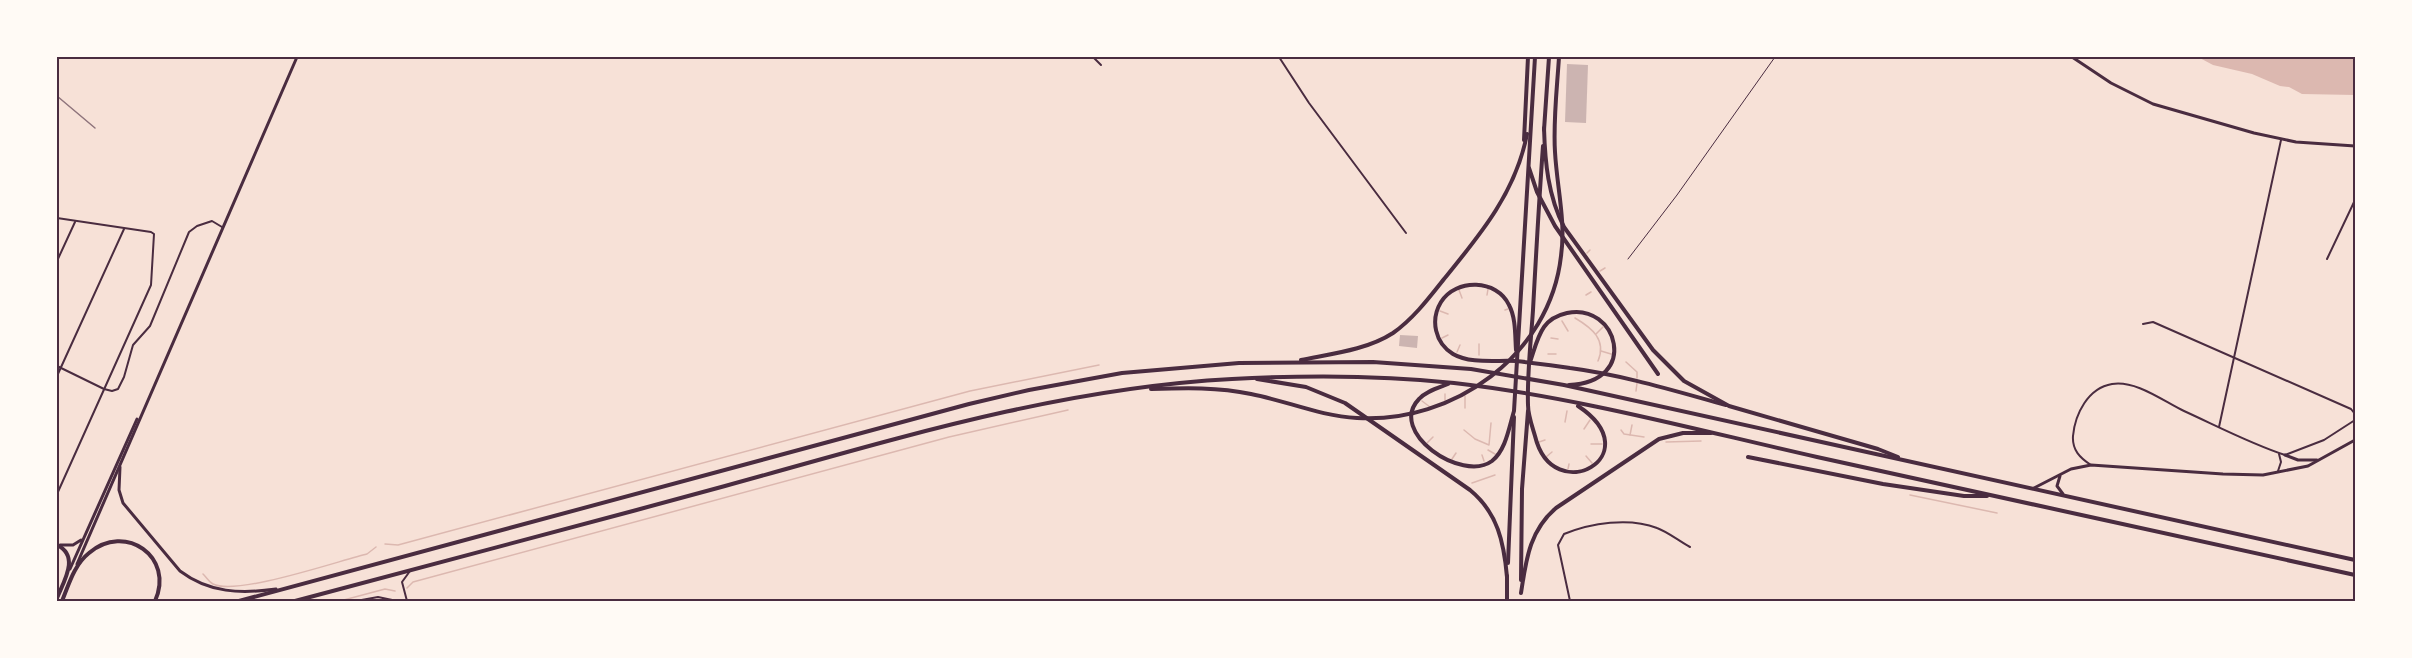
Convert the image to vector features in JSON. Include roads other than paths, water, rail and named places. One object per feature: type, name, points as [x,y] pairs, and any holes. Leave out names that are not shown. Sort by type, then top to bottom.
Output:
[{"type":"main road","points":[[1528,57],[1524,135],[1526,158],[1543,207],[1658,374]]},
{"type":"main road","points":[[1507,601],[1514,411],[1535,57]]},
{"type":"main road","points":[[1521,593],[1521,509],[1549,57]]},
{"type":"main road","points":[[1129,389],[1227,390],[1335,416],[1375,419],[1399,417],[1452,402],[1502,368],[1515,355],[1538,322],[1552,291],[1561,258],[1562,203],[1554,137],[1559,57]]},
{"type":"main road","points":[[1292,361],[1381,339],[1407,321],[1478,238],[1497,210],[1514,178],[1522,155],[1530,115]]},
{"type":"main road","points":[[1544,128],[1545,160],[1556,209],[1569,235],[1660,359],[1689,385],[1729,406]]},
{"type":"main road","points":[[1517,360],[1513,316],[1502,294],[1483,286],[1458,288],[1446,296],[1435,316],[1436,332],[1443,346],[1456,356],[1573,368],[1659,387],[1878,449],[1910,462]]},
{"type":"main road","points":[[1530,362],[1543,328],[1556,316],[1577,311],[1596,317],[1613,337],[1614,347],[1610,367],[1595,381],[1564,385]]},
{"type":"main road","points":[[239,601],[855,434],[1029,390],[1122,374],[1200,365],[1292,361],[1373,362],[1492,373],[1564,385],[2355,560]]},
{"type":"main road","points":[[296,601],[972,419],[1129,389],[1253,378],[1382,377],[1489,388],[1711,433],[2355,575]]},
{"type":"main road","points":[[1253,378],[1306,387],[1345,403],[1470,490],[1480,498],[1493,515],[1502,542],[1507,577]]},
{"type":"main road","points":[[1451,383],[1434,389],[1418,400],[1412,416],[1418,439],[1456,463],[1475,466],[1494,459],[1501,449],[1514,411]]},
{"type":"main road","points":[[1528,407],[1538,448],[1543,457],[1563,470],[1578,473],[1597,464],[1602,456],[1605,442],[1599,423],[1575,404]]},
{"type":"main road","points":[[1520,601],[1533,537],[1543,521],[1556,508],[1659,439],[1683,433],[1711,433]]},
{"type":"main road","points":[[1748,457],[1883,484],[1965,496],[1997,496]]},
{"type":"main road","points":[[62,601],[75,570],[83,558],[97,547],[116,541],[132,543],[150,555],[158,570],[159,586],[154,601]]},
{"type":"main road","points":[[57,545],[68,555],[70,561],[67,575],[57,598]]},
{"type":"street","points":[[75,570],[297,57]]},
{"type":"street","points":[[1093,57],[1101,65]]},
{"type":"street","points":[[1279,57],[1309,103],[1406,233]]},
{"type":"street","points":[[2072,57],[2111,83],[2153,104],[2282,139],[2303,143],[2355,146]]},
{"type":"street","points":[[2219,427],[2282,139]]},
{"type":"street","points":[[2328,259],[2355,200]]},
{"type":"street","points":[[57,218],[153,232],[151,285],[57,494]]},
{"type":"street","points":[[59,367],[104,389],[112,391],[118,389],[133,345],[150,326],[189,232],[197,226],[212,221],[222,227]]},
{"type":"street","points":[[57,261],[75,222]]},
{"type":"street","points":[[57,376],[59,367],[124,229]]},
{"type":"street","points":[[2143,324],[2153,322],[2351,409],[2355,414]]},
{"type":"street","points":[[2091,465],[2082,459],[2074,447],[2073,438],[2083,405],[2095,391],[2113,384],[2139,388],[2278,453],[2298,460],[2319,460]]},
{"type":"street","points":[[67,575],[130,433],[147,401]]},
{"type":"street","points":[[2285,455],[2324,440],[2355,420]]},
{"type":"street","points":[[2028,488],[2041,486],[2080,467],[2091,465],[2223,474],[2276,473],[2302,468],[2355,440]]},
{"type":"street","points":[[2276,473],[2280,466],[2278,453]]},
{"type":"street","points":[[2080,467],[2082,459]]},
{"type":"street","points":[[121,463],[119,490],[123,503],[170,561],[191,579],[202,585],[225,591],[266,591],[290,588]]},
{"type":"street","points":[[2061,475],[2057,486],[2061,493],[2067,496]]},
{"type":"street","points":[[1570,601],[1558,545],[1564,534],[1617,522],[1643,524],[1658,528],[1689,547]]},
{"type":"street","points":[[57,545],[73,545],[81,540],[85,533]]},
{"type":"street","points":[[407,601],[402,582],[411,570]]},
{"type":"street","points":[[356,601],[378,597],[397,601]]},
{"type":"waterway","points":[[1587,253],[1590,250]]},
{"type":"waterway","points":[[1600,271],[1605,268]]},
{"type":"waterway","points":[[1487,295],[1488,289]]},
{"type":"waterway","points":[[1459,290],[1462,298]]},
{"type":"waterway","points":[[1586,295],[1591,292]]},
{"type":"waterway","points":[[1440,311],[1448,314]]},
{"type":"waterway","points":[[1575,318],[1596,335],[1601,347],[1598,361]]},
{"type":"waterway","points":[[1562,321],[1568,331]]},
{"type":"waterway","points":[[1596,334],[1603,327]]},
{"type":"waterway","points":[[1442,338],[1448,335]]},
{"type":"waterway","points":[[1551,338],[1558,339]]},
{"type":"waterway","points":[[1479,344],[1479,355]]},
{"type":"waterway","points":[[1457,352],[1460,345]]},
{"type":"waterway","points":[[1601,351],[1611,354]]},
{"type":"waterway","points":[[1548,354],[1556,354]]},
{"type":"waterway","points":[[1626,362],[1637,372],[1637,378]]},
{"type":"waterway","points":[[385,544],[398,545],[970,391],[1099,365]]},
{"type":"waterway","points":[[1636,391],[1637,383]]},
{"type":"waterway","points":[[1445,394],[1445,402]]},
{"type":"waterway","points":[[1465,396],[1465,408]]},
{"type":"waterway","points":[[1422,401],[1430,407]]},
{"type":"waterway","points":[[407,588],[413,582],[949,437],[1068,410]]},
{"type":"waterway","points":[[1565,422],[1567,411]]},
{"type":"waterway","points":[[1584,429],[1590,420]]},
{"type":"waterway","points":[[1464,430],[1475,439],[1489,445],[1491,423]]},
{"type":"waterway","points":[[1630,435],[1632,425]]},
{"type":"waterway","points":[[1621,430],[1624,434],[1644,437]]},
{"type":"waterway","points":[[1427,443],[1433,437]]},
{"type":"waterway","points":[[1539,442],[1545,440]]},
{"type":"waterway","points":[[1666,442],[1701,441]]},
{"type":"waterway","points":[[1591,444],[1602,444]]},
{"type":"waterway","points":[[1488,450],[1495,454]]},
{"type":"waterway","points":[[1546,457],[1552,452]]},
{"type":"waterway","points":[[1452,459],[1456,453]]},
{"type":"waterway","points":[[1482,455],[1484,461]]},
{"type":"waterway","points":[[1586,456],[1592,463]]},
{"type":"waterway","points":[[1568,469],[1569,464]]},
{"type":"waterway","points":[[1472,483],[1495,475]]},
{"type":"waterway","points":[[1910,495],[1997,513]]},
{"type":"waterway","points":[[203,574],[213,584],[225,586],[265,582],[367,554],[376,547]]},
{"type":"waterway","points":[[340,601],[385,589],[395,591]]},
{"type":"railway","points":[[57,96],[95,128]]}]
